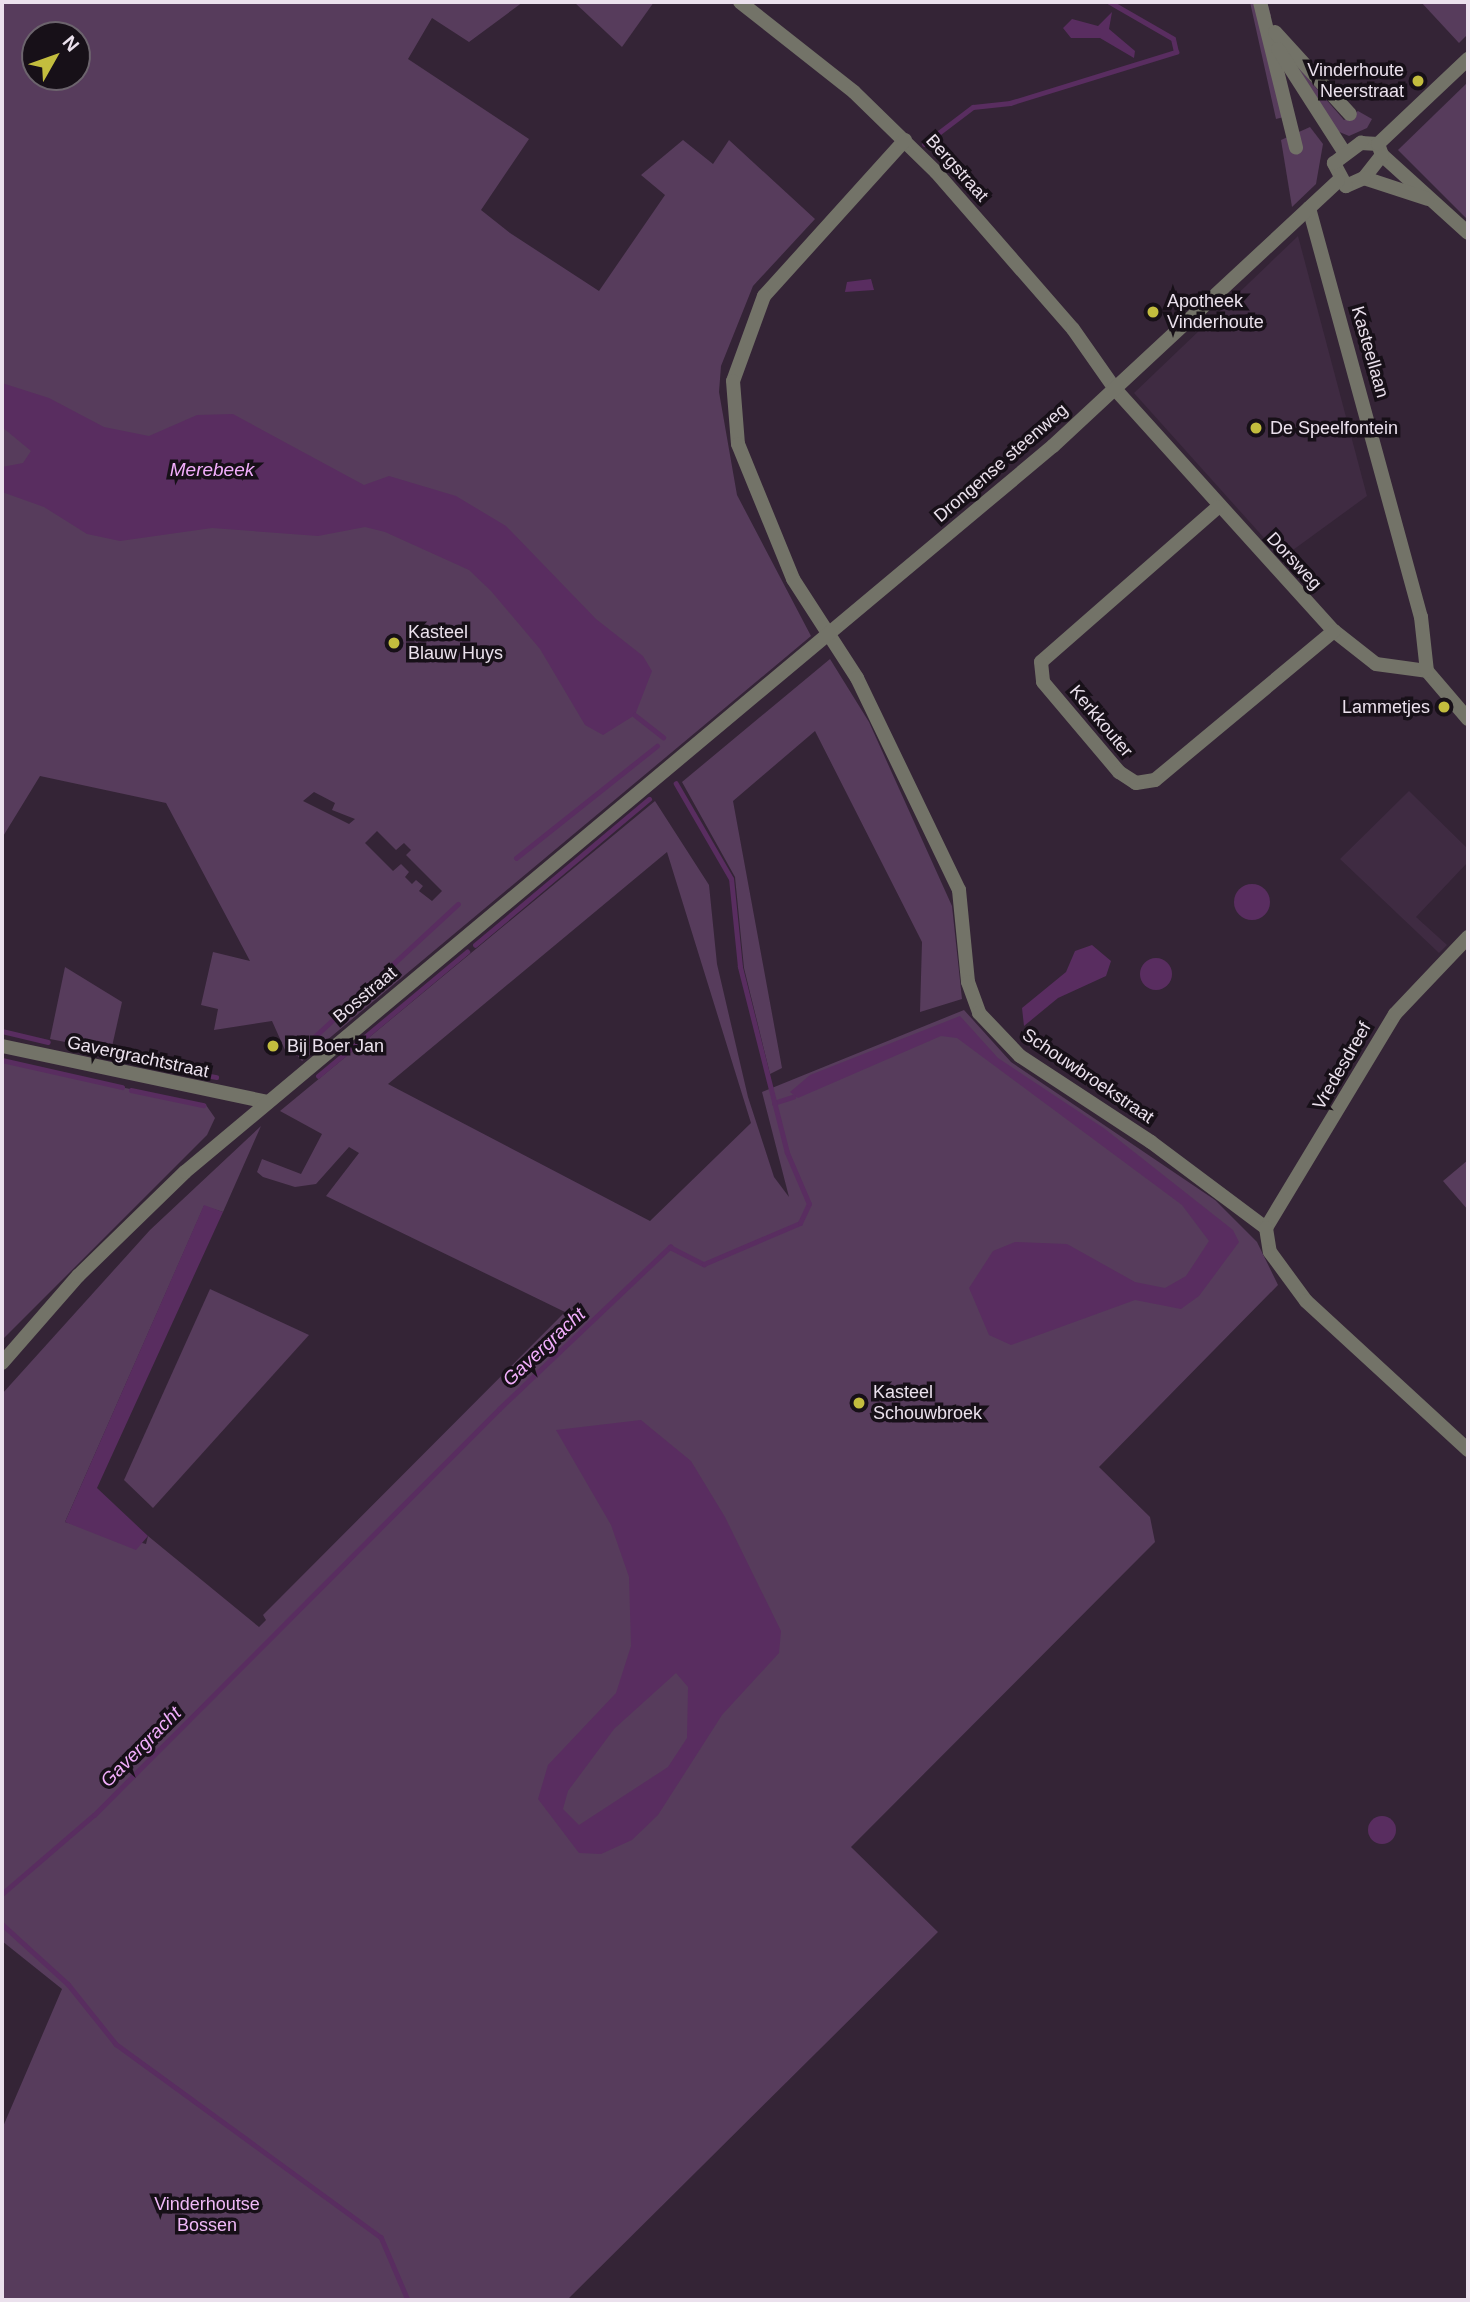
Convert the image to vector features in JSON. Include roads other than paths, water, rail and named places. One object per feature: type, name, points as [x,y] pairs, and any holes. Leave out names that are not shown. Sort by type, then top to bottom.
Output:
[{"type":"street","name":"Bergstraat","points":[[740,2],[905,140],[1073,329],[1115,389]]},
{"type":"street","points":[[1261,2],[1296,148]]},
{"type":"street","points":[[1267,23],[1350,114]]},
{"type":"street","points":[[1272,39],[1344,152]]},
{"type":"street","points":[[1468,59],[1380,150],[1364,178],[1353,186],[1338,181],[1334,163],[1344,152],[1361,142],[1380,150],[1428,199],[1468,233]]},
{"type":"street","name":"Schouwbroekstraat","points":[[905,140],[773,282],[733,381],[733,423],[748,474],[793,579],[858,678],[959,890],[968,982],[979,1013],[1020,1056],[1151,1142],[1266,1228]]},
{"type":"street","points":[[1364,178],[1428,199]]},
{"type":"street","name":"Drongense steenweg","points":[[677,759],[828,636],[1115,389],[1338,181]]},
{"type":"street","name":"Kasteellaan","points":[[1309,208],[1421,617],[1427,671]]},
{"type":"street","name":"Dorsweg","points":[[1115,389],[1218,507],[1334,631],[1376,664],[1427,671]]},
{"type":"street","name":"Kerkkouter","points":[[1218,507],[1041,662],[1042,682],[1119,772],[1136,783],[1155,780],[1334,631]]},
{"type":"street","points":[[1427,671],[1468,719]]},
{"type":"street","name":"Bosstraat","points":[[2,1363],[116,1237],[267,1102],[677,759]]},
{"type":"street","name":"Vredesdreef","points":[[1266,1228],[1395,1014],[1468,937]]},
{"type":"street","name":"Gavergrachtstraat","points":[[2,1046],[267,1102]]},
{"type":"street","points":[[1266,1228],[1270,1252],[1306,1300],[1468,1450]]},
{"type":"water","points":[[1112,12],[1109,29],[1135,51],[1134,58],[1100,38],[1071,38],[1063,28],[1072,19],[1098,26]]},
{"type":"water","points":[[871,279],[874,290],[845,292],[847,282]]},
{"type":"water","name":"Merebeek","points":[[2,383],[49,398],[104,427],[149,436],[197,415],[233,414],[364,485],[389,476],[456,496],[506,526],[596,619],[643,656],[652,671],[635,715],[603,735],[585,725],[540,649],[491,591],[469,570],[385,532],[365,527],[318,536],[212,528],[120,541],[87,534],[44,507],[2,492],[2,467],[23,463],[31,451],[2,427]]},
{"type":"water","points":[[1252,884],[1265,889],[1270,902],[1265,915],[1252,920],[1239,915],[1234,902],[1239,889]]},
{"type":"water","points":[[1092,945],[1111,961],[1106,976],[1058,998],[1024,1026],[1022,1008],[1066,972],[1075,951]]},
{"type":"water","points":[[1156,958],[1167,963],[1172,974],[1167,985],[1156,990],[1145,985],[1140,974],[1145,963]]},
{"type":"water","points":[[960,1016],[998,1058],[1105,1129],[1233,1230],[1239,1242],[1199,1296],[1181,1309],[1135,1300],[1011,1345],[989,1335],[969,1288],[993,1251],[1015,1242],[1067,1244],[1135,1282],[1165,1288],[1186,1276],[1209,1241],[1182,1205],[957,1038],[941,1036],[798,1098],[790,1092],[810,1075]]},
{"type":"water","points":[[204,1205],[223,1212],[97,1488],[148,1536],[136,1550],[65,1522]]},
{"type":"water","points":[[641,1420],[691,1461],[725,1517],[781,1631],[779,1653],[722,1715],[658,1815],[632,1840],[601,1854],[579,1853],[538,1799],[548,1765],[616,1693],[631,1646],[629,1577],[611,1525],[556,1430]],"holes":[[[676,1673],[688,1687],[687,1738],[668,1767],[579,1825],[563,1809],[568,1791],[614,1729]]]},
{"type":"water","points":[[1382,1816],[1392,1820],[1396,1830],[1392,1840],[1382,1844],[1372,1840],[1368,1830],[1372,1820]]},
{"type":"waterway","points":[[924,144],[973,107],[1010,103],[1176,52],[1173,39],[1109,2]]},
{"type":"waterway","name":"Gavergracht","points":[[635,715],[663,737]]},
{"type":"waterway","points":[[516,858],[657,746]]},
{"type":"waterway","name":"Gavergracht","points":[[2,1894],[94,1815],[499,1409],[670,1247],[704,1264],[800,1223],[809,1204],[787,1153],[740,967],[731,879],[676,784]]},
{"type":"waterway","points":[[475,945],[649,799]]},
{"type":"waterway","points":[[297,1053],[458,904]]},
{"type":"waterway","points":[[318,1076],[467,952]]},
{"type":"waterway","points":[[2,1031],[48,1042]]},
{"type":"waterway","points":[[109,1057],[147,1064]]},
{"type":"waterway","points":[[2,1060],[122,1087]]},
{"type":"waterway","points":[[169,1068],[216,1077]]},
{"type":"waterway","points":[[131,1090],[203,1105]]},
{"type":"waterway","points":[[774,1103],[793,1097]]},
{"type":"waterway","name":"Gavergracht","points":[[2,1924],[68,1984],[116,2044],[381,2237],[408,2300]]},
{"type":"place","name":"Vinderhoute Neerstraat","points":[[1418,81]]},
{"type":"place","name":"Apotheek Vinderhoute","points":[[1153,312]]},
{"type":"place","name":"De Speelfontein","points":[[1256,428]]},
{"type":"place","name":"Kasteel Blauw Huys","points":[[394,643]]},
{"type":"place","name":"Lammetjes","points":[[1444,707]]},
{"type":"place","name":"Bij Boer Jan","points":[[273,1046]]},
{"type":"place","name":"Kasteel Schouwbroek","points":[[859,1403]]},
{"type":"park label","name":"Vinderhoutse Bossen","points":[[207,2215]]}]
